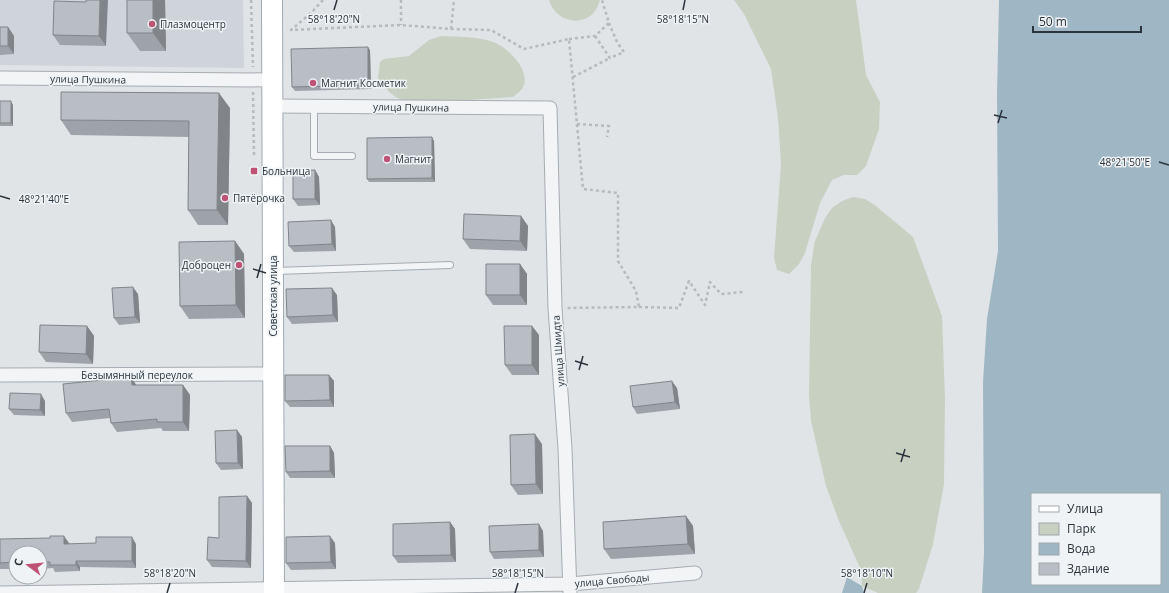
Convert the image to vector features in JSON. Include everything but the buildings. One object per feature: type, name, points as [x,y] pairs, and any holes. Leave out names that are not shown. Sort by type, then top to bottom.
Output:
[{"type":"main road","name":"Советская улица","points":[[272,0],[274,591]]},
{"type":"street","name":"улица Пушкина","points":[[0,78],[272,80]]},
{"type":"street","name":"улица Пушкина","points":[[272,106],[550,108]]},
{"type":"street","name":"улица Шмидта","points":[[550,108],[555,308],[565,449],[570,588]]},
{"type":"street","name":"Безымянный переулок","points":[[0,375],[274,374]]},
{"type":"street","name":"улица Свободы","points":[[0,593],[570,588],[695,573]]},
{"type":"lane","points":[[314,106],[314,156],[352,156]]},
{"type":"lane","points":[[273,271],[450,265]]},
{"type":"path","points":[[323,0],[312,12],[291,30],[401,24],[401,0]]},
{"type":"path","points":[[451,29],[454,0]]},
{"type":"path","points":[[573,78],[624,52],[617,42],[602,0]]},
{"type":"path","points":[[569,39],[595,36],[609,23]]},
{"type":"path","points":[[595,36],[610,58]]},
{"type":"path","points":[[577,124],[609,126],[607,137]]},
{"type":"path","points":[[639,307],[679,308],[689,281],[705,305],[710,282],[721,294],[743,292]]},
{"type":"shaded area","points":[[0,0],[243,0],[244,68],[0,65]]},
{"type":"green space","points":[[549,0],[600,0],[591,16],[575,21],[560,15],[553,9]]},
{"type":"green space","points":[[734,0],[856,0],[866,75],[880,102],[879,129],[866,166],[857,175],[844,175],[832,180],[820,203],[805,253],[799,264],[789,274],[777,270],[774,258],[781,164],[778,118],[771,69],[744,14]]},
{"type":"green space","points":[[441,36],[481,39],[499,45],[512,55],[522,68],[525,82],[522,89],[513,97],[421,103],[407,101],[391,94],[378,78],[380,62],[384,59],[409,56],[429,40]]},
{"type":"green space","points":[[853,197],[865,199],[876,206],[913,237],[942,316],[945,399],[944,484],[933,544],[919,589],[916,593],[878,593],[862,586],[861,570],[839,521],[826,486],[811,421],[809,395],[811,265],[815,241],[825,218],[832,208],[842,201]]},
{"type":"water","points":[[999,0],[1169,0],[1169,593],[982,593],[984,553],[983,382],[987,319],[998,251],[997,95]]},
{"type":"water","points":[[847,577],[862,586],[864,593],[842,593]]},
{"type":"place","name":"Плазмоцентр","points":[[152,24]]},
{"type":"place","name":"Магнит Косметик","points":[[313,83]]},
{"type":"place","name":"Магнит","points":[[387,159]]},
{"type":"place","name":"Больница","points":[[254,171]]},
{"type":"place","name":"Пятёрочка","points":[[225,198]]},
{"type":"place","name":"Доброцен","points":[[239,265]]}]
